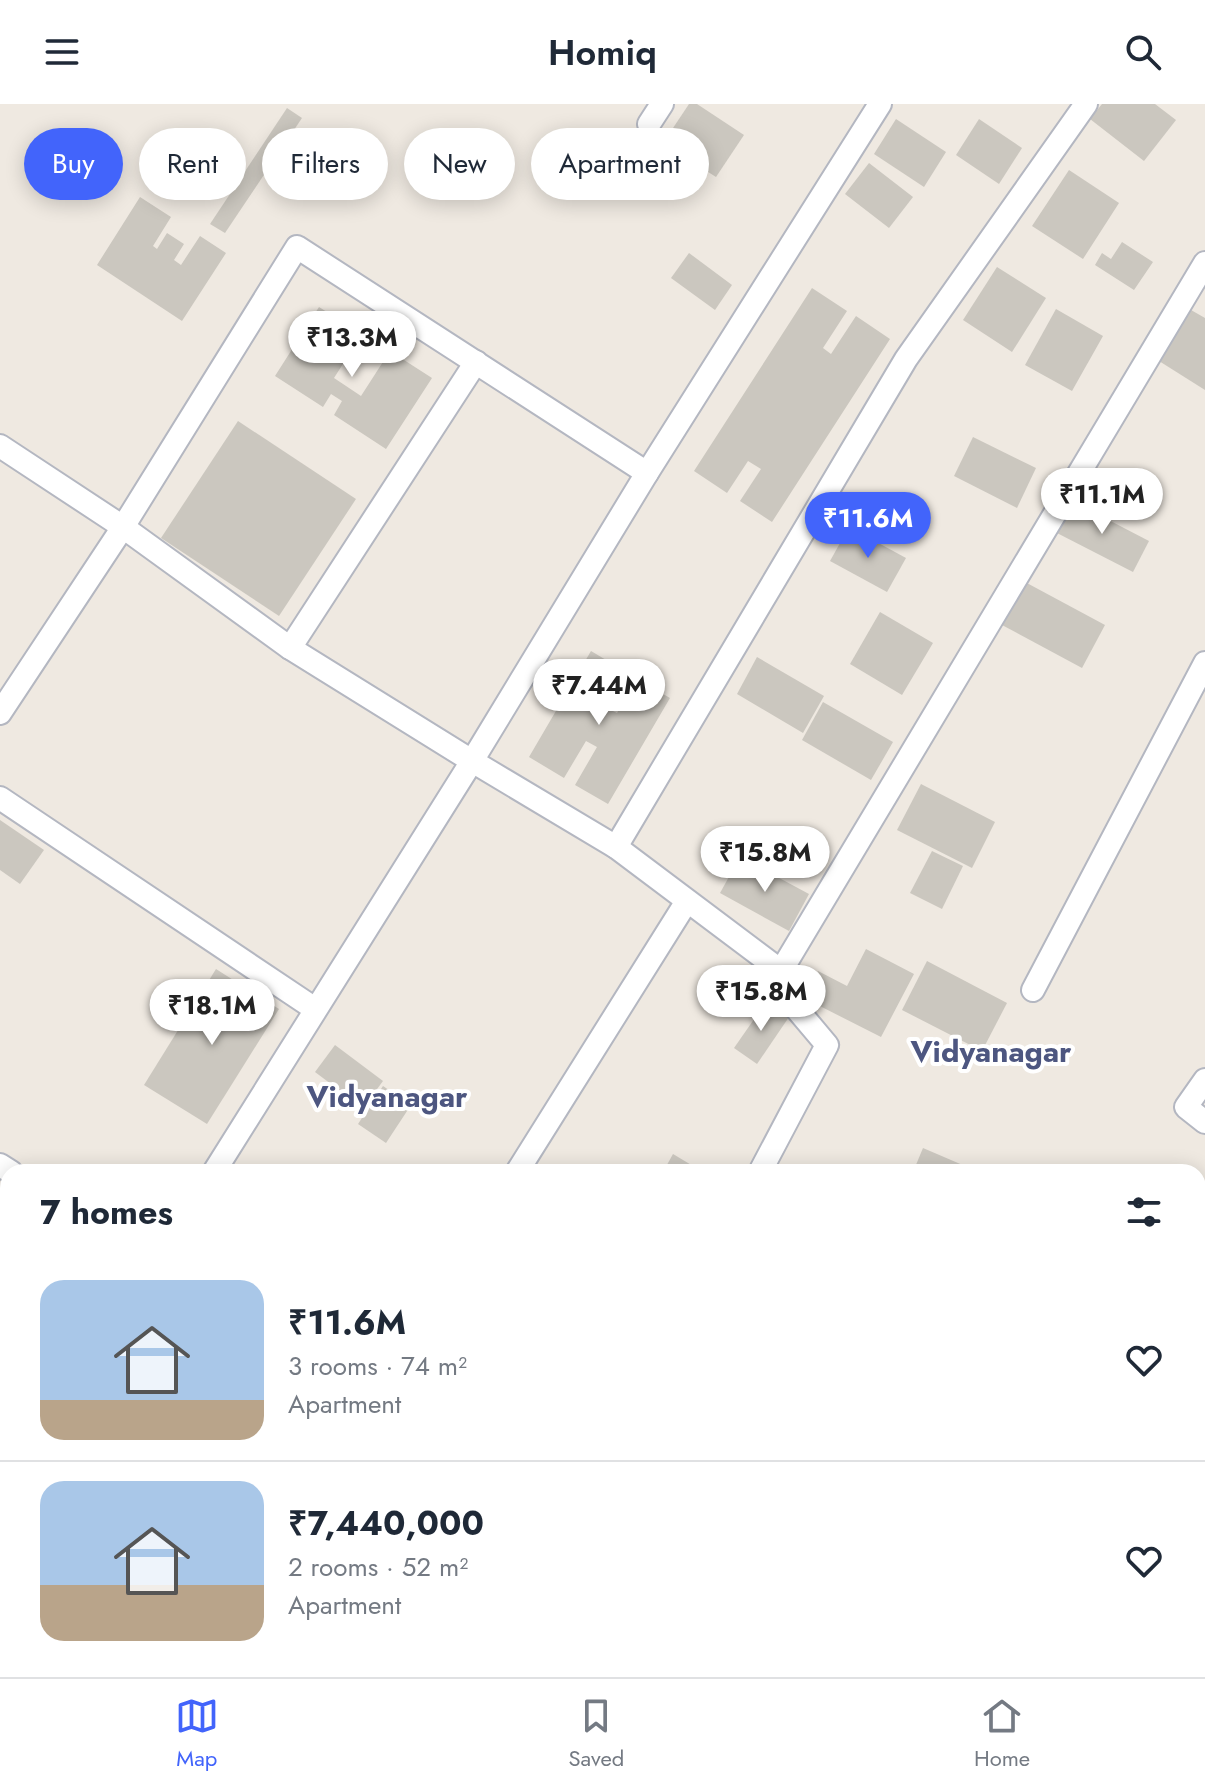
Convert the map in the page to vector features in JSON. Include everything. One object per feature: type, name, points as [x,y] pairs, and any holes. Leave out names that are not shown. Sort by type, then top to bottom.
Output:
[{"type":"street","points":[[649,124],[662,104]]},
{"type":"street","points":[[219,1164],[472,761],[647,473],[880,104]]},
{"type":"street","points":[[616,847],[906,359],[1086,104]]},
{"type":"street","points":[[0,713],[123,527],[297,247],[647,473]]},
{"type":"street","points":[[781,971],[1205,263]]},
{"type":"street","points":[[290,648],[476,362]]},
{"type":"street","points":[[0,446],[123,527],[290,648],[616,847],[781,971],[795,1007],[827,1045],[768,1164]]},
{"type":"street","points":[[1033,990],[1205,663]]},
{"type":"street","points":[[0,798],[315,1009]]},
{"type":"street","points":[[522,1164],[687,901]]},
{"type":"street","points":[[1205,1080],[1186,1107],[1205,1122]]},
{"type":"building","points":[[689,104],[697,104],[744,135],[716,177],[709,173],[709,128],[673,128]]},
{"type":"building","points":[[1102,104],[1155,104],[1176,120],[1144,161],[1090,119]]},
{"type":"building","points":[[287,108],[302,118],[295,128],[274,128]]},
{"type":"building","points":[[896,119],[946,152],[924,187],[874,154]]},
{"type":"building","points":[[979,119],[1022,148],[999,184],[956,155]]},
{"type":"building","points":[[262,146],[262,178],[225,233],[210,224],[226,200],[246,200],[246,170]]},
{"type":"building","points":[[869,163],[913,197],[889,228],[845,194]]},
{"type":"building","points":[[1069,170],[1119,203],[1083,259],[1032,226]]},
{"type":"building","points":[[139,199],[171,217],[153,246],[157,249],[167,233],[184,244],[174,260],[181,265],[200,236],[226,253],[182,321],[97,265]]},
{"type":"building","points":[[1122,242],[1153,262],[1134,290],[1095,265],[1102,253],[1111,259]]},
{"type":"building","points":[[689,253],[732,285],[715,310],[671,278]]},
{"type":"building","points":[[997,267],[1046,298],[1012,352],[963,320]]},
{"type":"building","points":[[812,288],[847,311],[823,348],[831,354],[856,316],[890,339],[772,522],[740,501],[761,469],[748,461],[727,493],[694,471]]},
{"type":"building","points":[[319,307],[362,334],[334,378],[361,396],[390,351],[432,378],[386,449],[334,415],[342,401],[331,394],[323,407],[275,376]]},
{"type":"building","points":[[1056,309],[1103,336],[1072,391],[1025,365]]},
{"type":"building","points":[[1191,310],[1205,318],[1205,390],[1159,361]]},
{"type":"building","points":[[238,421],[356,499],[279,616],[161,538]]},
{"type":"building","points":[[973,437],[1036,468],[1017,508],[954,476]]},
{"type":"building","points":[[1072,501],[1149,541],[1133,572],[1055,532]]},
{"type":"building","points":[[849,527],[906,558],[887,592],[830,561]]},
{"type":"building","points":[[1025,582],[1105,625],[1082,668],[1002,625]]},
{"type":"building","points":[[880,612],[933,643],[902,695],[850,664]]},
{"type":"building","points":[[591,651],[628,673],[607,708],[617,713],[637,679],[670,698],[608,804],[575,785],[597,747],[586,741],[564,778],[529,757]]},
{"type":"building","points":[[757,657],[824,696],[803,733],[737,694]]},
{"type":"building","points":[[823,702],[893,742],[871,780],[802,740]]},
{"type":"building","points":[[921,784],[995,822],[972,868],[897,830]]},
{"type":"building","points":[[0,820],[44,850],[20,884],[0,870]]},
{"type":"building","points":[[932,851],[963,866],[942,909],[910,893]]},
{"type":"building","points":[[740,857],[809,894],[789,931],[720,893]]},
{"type":"building","points":[[866,949],[914,974],[881,1037],[804,998],[818,971],[847,986]]},
{"type":"building","points":[[927,961],[1007,1003],[982,1051],[902,1010]]},
{"type":"building","points":[[216,969],[279,1009],[207,1124],[144,1085]]},
{"type":"building","points":[[766,1002],[789,1017],[757,1064],[734,1048]]},
{"type":"building","points":[[335,1045],[383,1081],[363,1108],[315,1072]]},
{"type":"building","points":[[383,1086],[411,1105],[386,1143],[358,1124]]},
{"type":"building","points":[[923,1148],[960,1164],[916,1164]]},
{"type":"building","points":[[673,1154],[690,1164],[667,1164]]},
{"type":"district","name":"Vidyanagar","points":[[991,1051]]},
{"type":"district","name":"Vidyanagar","points":[[387,1096]]}]
